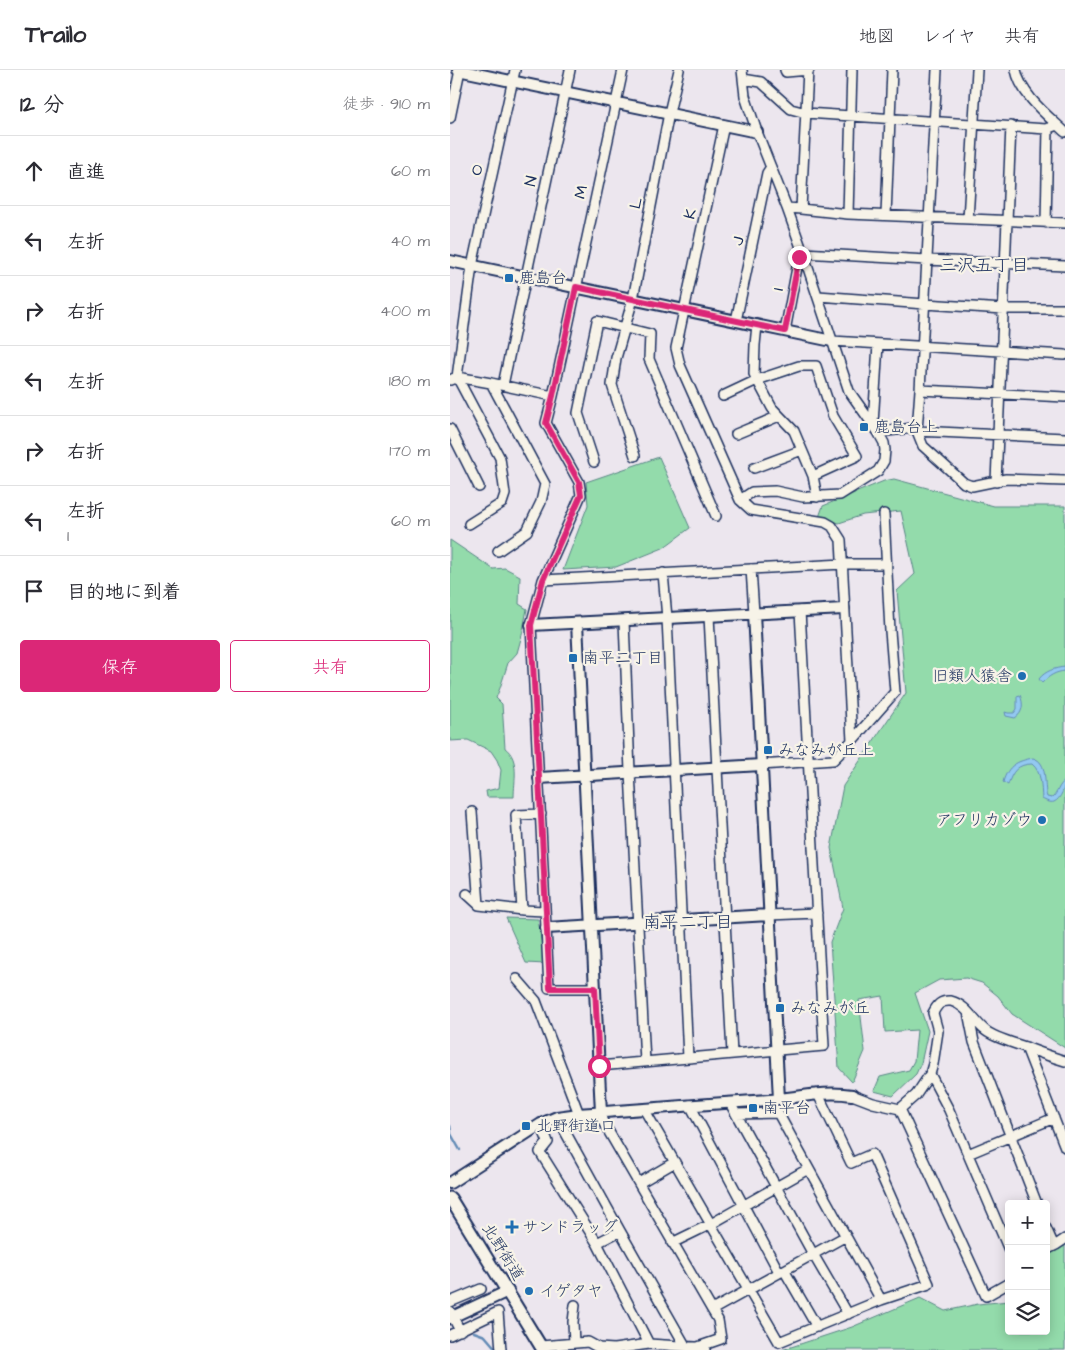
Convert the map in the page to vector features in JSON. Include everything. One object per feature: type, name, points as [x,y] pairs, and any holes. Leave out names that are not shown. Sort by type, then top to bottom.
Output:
[{"type":"main road","name":"北野街道","points":[[450,1198],[542,1348]]},
{"type":"street","points":[[450,118],[460,70],[757,132]]},
{"type":"street","name":"O","points":[[454,379],[472,266],[515,70]]},
{"type":"street","name":"N","points":[[503,385],[570,70]]},
{"type":"street","name":"M","points":[[595,988],[550,988],[531,625],[543,580],[581,495],[579,482],[546,423],[623,70]]},
{"type":"street","name":"L","points":[[635,456],[612,385],[616,358],[632,299],[679,70]]},
{"type":"street","points":[[785,70],[786,72],[808,70],[801,209]]},
{"type":"street","points":[[848,214],[852,70]]},
{"type":"street","points":[[886,215],[892,70]]},
{"type":"street","points":[[937,70],[928,260],[917,431],[923,446],[964,483],[972,486],[1006,479],[1065,481]]},
{"type":"street","points":[[968,219],[976,70]]},
{"type":"street","points":[[1016,70],[1018,79],[1028,96],[1052,127],[1046,222]]},
{"type":"street","points":[[742,74],[761,82],[791,109],[806,113],[1052,127],[1065,132]]},
{"type":"street","points":[[742,74],[745,96],[757,132],[803,253],[849,391],[876,428],[884,443],[884,461],[878,471],[840,495],[803,497],[775,491],[752,492],[740,500],[751,510],[825,522],[832,526],[842,540],[852,742]]},
{"type":"street","name":"K","points":[[724,124],[676,348],[680,365],[740,500]]},
{"type":"street","points":[[996,482],[1011,126]]},
{"type":"street","name":"J","points":[[736,321],[767,173],[771,167]]},
{"type":"street","points":[[787,208],[848,214],[1065,223]]},
{"type":"street","points":[[803,253],[1065,266]]},
{"type":"street","name":"I","points":[[785,331],[799,257],[803,253]]},
{"type":"street","points":[[450,261],[832,341],[1065,355]]},
{"type":"street","points":[[818,296],[1004,309],[1065,309]]},
{"type":"street","points":[[594,462],[578,413],[597,321],[650,334],[649,359],[716,516]]},
{"type":"street","points":[[757,325],[754,374],[772,408],[794,431],[814,476],[817,497]]},
{"type":"street","points":[[876,428],[878,344]]},
{"type":"street","points":[[723,396],[757,380],[799,366],[816,366],[833,416],[857,456],[814,476]]},
{"type":"street","points":[[454,379],[503,385],[553,396]]},
{"type":"street","points":[[454,379],[500,458],[504,494],[502,503],[469,524]]},
{"type":"street","points":[[491,383],[545,484],[540,502],[527,531],[498,551]]},
{"type":"street","points":[[920,390],[1065,397]]},
{"type":"street","points":[[736,434],[779,416]]},
{"type":"street","points":[[876,428],[914,428],[917,431],[1065,438]]},
{"type":"street","points":[[450,429],[479,487]]},
{"type":"street","points":[[754,468],[802,450]]},
{"type":"street","points":[[539,778],[833,760],[852,742],[895,692],[884,514]]},
{"type":"street","points":[[543,580],[843,564],[886,564]]},
{"type":"street","points":[[751,569],[779,1099]]},
{"type":"street","points":[[663,573],[667,618],[688,1058]]},
{"type":"street","points":[[531,625],[844,609]]},
{"type":"street","points":[[599,1066],[824,1046],[800,611]]},
{"type":"street","points":[[709,616],[732,1054]]},
{"type":"street","points":[[624,621],[645,1062]]},
{"type":"street","points":[[577,623],[602,1120],[718,1320],[722,1339],[692,1348]]},
{"type":"street","points":[[472,812],[479,904]]},
{"type":"street","points":[[522,910],[516,815],[541,814]]},
{"type":"street","points":[[467,894],[479,904],[545,911]]},
{"type":"street","points":[[546,928],[817,913]]},
{"type":"street","points":[[517,979],[536,1001],[579,1114]]},
{"type":"street","points":[[900,1109],[916,1095],[930,1074],[934,1064],[938,1031],[933,1013],[937,1005],[943,1002],[950,1001],[960,1005],[986,1031],[1065,1062]]},
{"type":"street","points":[[968,1012],[974,1042],[1035,1200]]},
{"type":"street","points":[[1026,1047],[1065,1147]]},
{"type":"street","points":[[930,1074],[949,1110],[1007,1245]]},
{"type":"street","points":[[450,1183],[542,1124],[557,1117],[844,1093],[873,1103],[900,1109]]},
{"type":"street","points":[[644,1109],[779,1342],[881,1300],[929,1284],[872,1154],[852,1163],[818,1094]]},
{"type":"street","points":[[730,1103],[848,1314]]},
{"type":"street","points":[[690,1106],[744,1205],[817,1327]]},
{"type":"street","points":[[900,1109],[986,1296],[1005,1286]]},
{"type":"street","points":[[736,1114],[778,1113],[881,1300]]},
{"type":"street","points":[[557,1117],[620,1231],[692,1348]]},
{"type":"street","points":[[968,1154],[1054,1118]]},
{"type":"street","points":[[542,1124],[548,1142],[540,1152],[597,1243],[649,1344]]},
{"type":"street","points":[[638,1183],[675,1162]]},
{"type":"street","points":[[672,1243],[711,1224],[808,1169]]},
{"type":"street","points":[[597,1243],[620,1231]]},
{"type":"street","points":[[712,1310],[846,1236]]},
{"type":"street","points":[[1050,1248],[1065,1239]]},
{"type":"street","points":[[450,1302],[481,1289]]},
{"type":"street","points":[[460,1331],[451,1315],[508,1291]]},
{"type":"street","points":[[574,1343],[573,1322],[575,1305]]},
{"type":"street","points":[[450,1335],[498,1312],[501,1350]]},
{"type":"street","points":[[542,1348],[588,1342],[599,1348],[614,1349],[649,1344],[705,1350]]},
{"type":"green space","points":[[659,457],[690,528],[663,548],[616,567],[563,570],[588,505],[586,482]]},
{"type":"green space","points":[[894,479],[994,506],[1065,506],[1065,1048],[1012,1014],[998,996],[982,983],[966,978],[939,980],[915,993],[928,1031],[921,1063],[916,1074],[893,1096],[874,1091],[880,1077],[909,1070],[914,1061],[917,1030],[885,1032],[883,996],[859,1000],[865,1051],[852,1082],[839,1068],[830,942],[843,908],[831,848],[843,786],[906,693],[897,591],[915,574],[901,511],[863,515],[839,523],[819,517],[823,506],[884,481]]},
{"type":"green space","points":[[450,540],[493,569],[505,568],[520,576],[519,604],[527,609],[522,635],[517,653],[508,663],[496,698],[502,704],[505,748],[513,758],[515,777],[514,797],[487,797],[486,791],[499,788],[501,770],[491,751],[468,740],[450,741]]},
{"type":"green space","points":[[506,918],[538,919],[545,964],[526,963]]},
{"type":"green space","points":[[1065,1242],[1065,1350],[782,1350],[852,1327],[920,1298],[945,1311],[978,1304],[1005,1301],[1005,1335],[1050,1335],[1050,1255]]},
{"type":"water","points":[[1065,667],[1065,671],[1052,675],[1042,683],[1039,679],[1050,670]]},
{"type":"water","points":[[1020,695],[1022,705],[1020,714],[1015,718],[1006,716],[1005,712],[1014,713],[1017,709],[1017,696]]},
{"type":"water","points":[[1033,758],[1038,760],[1043,769],[1047,797],[1052,798],[1065,781],[1062,793],[1054,802],[1042,799],[1038,771],[1032,764],[1023,765],[1016,769],[1008,785],[1003,782],[1010,768],[1022,761]]},
{"type":"waterway","points":[[450,1126],[451,1134],[460,1150]]},
{"type":"waterway","points":[[474,1332],[485,1336],[497,1350]]},
{"type":"place","name":"鹿島台","points":[[509,278]]},
{"type":"place","name":"鹿島台上","points":[[864,427]]},
{"type":"place","name":"南平二丁目","points":[[573,658]]},
{"type":"place","name":"旧類人猿舎","points":[[1022,676]]},
{"type":"place","name":"みなみが丘上","points":[[768,750]]},
{"type":"place","name":"アフリカゾウ","points":[[1042,820]]},
{"type":"place","name":"みなみが丘","points":[[780,1008]]},
{"type":"place","name":"南平台","points":[[753,1108]]},
{"type":"place","name":"北野街道口","points":[[526,1126]]},
{"type":"place","name":"サンドラッグ","points":[[512,1227]]},
{"type":"place","name":"イゲタヤ","points":[[529,1291]]},
{"type":"district","name":"三沢五丁目","points":[[984,265]]},
{"type":"district","name":"南平二丁目","points":[[688,922]]},
{"type":"route","points":[[599,1066],[595,988],[550,988],[531,625],[543,580],[581,495],[579,482],[546,423],[576,287],[785,331],[799,257]]}]
